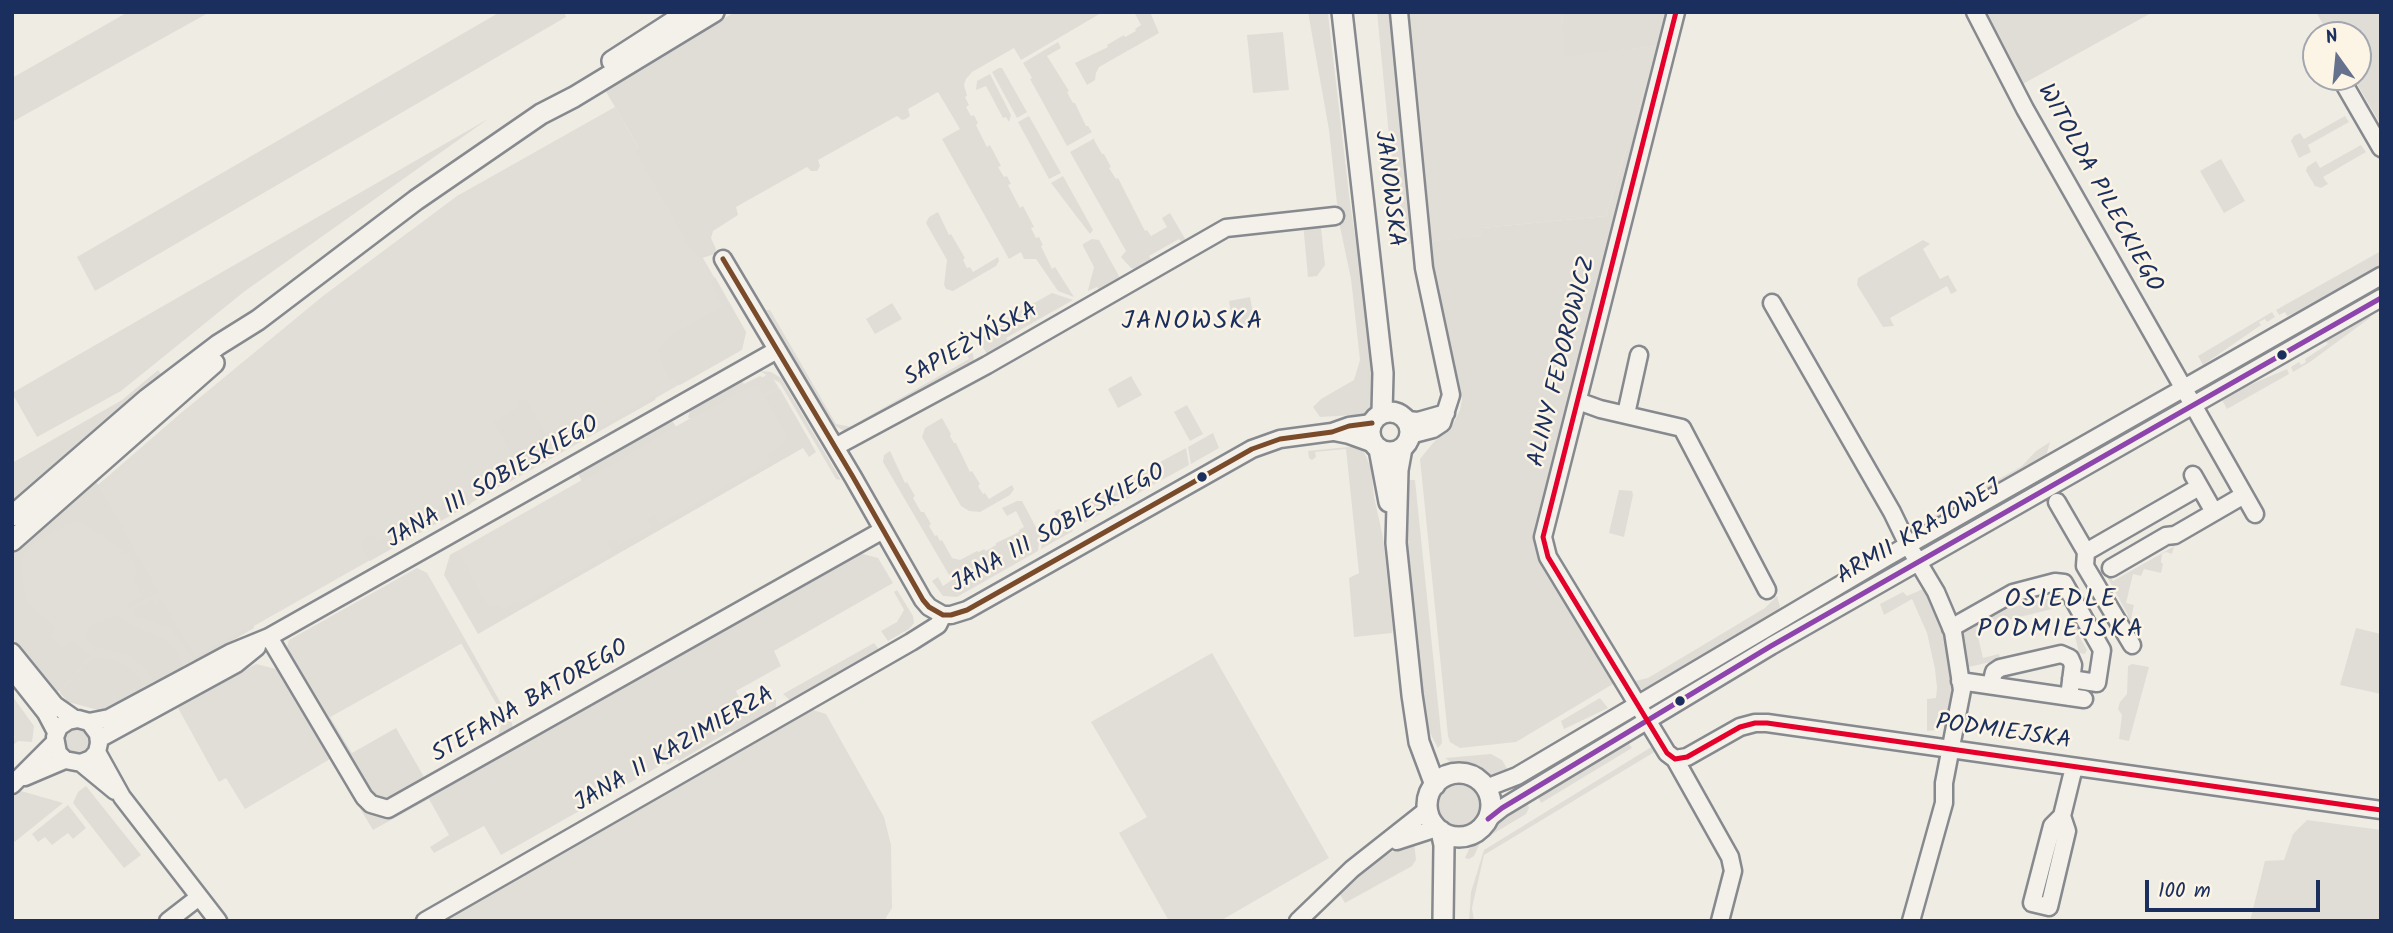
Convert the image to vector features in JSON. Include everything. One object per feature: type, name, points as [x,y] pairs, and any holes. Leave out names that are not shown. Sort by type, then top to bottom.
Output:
[{"type":"main road","points":[[12,516],[147,399],[218,345],[258,320],[398,213],[541,114],[569,90],[688,12]]},
{"type":"main road","points":[[541,114],[715,12]]},
{"type":"main road","points":[[1334,12],[1346,51]]},
{"type":"main road","name":"JANOWSKA","points":[[1342,12],[1383,373],[1389,390],[1394,425],[1398,470],[1395,527]]},
{"type":"main road","points":[[12,541],[258,320]]},
{"type":"main road","points":[[1376,446],[1391,452],[1394,425]]},
{"type":"main road","name":"JANOWSKA","points":[[1394,425],[1370,433],[1376,446],[1395,527],[1419,742],[1435,785]]},
{"type":"main road","name":"JANOWSKA","points":[[1417,724],[1452,775]]},
{"type":"main road","points":[[1439,830],[1450,836],[1464,837],[1478,831],[1488,819],[1491,806],[1486,788],[1471,776],[1452,775],[1435,785],[1428,799],[1428,809],[1444,845],[1443,921]]},
{"type":"main road","points":[[1444,890],[1464,837]]},
{"type":"street","name":"JANA III SOBIESKIEGO","points":[[723,259],[923,600],[943,615],[967,610],[1252,449],[1280,439],[1332,432],[1349,426],[1436,428],[1442,423],[1451,395],[1424,268],[1399,12]]},
{"type":"street","name":"ALINY FEDOROWICZ","points":[[1647,720],[1548,557],[1543,543],[1544,530],[1676,12]]},
{"type":"street","name":"WITOLDA PILECKIEGO","points":[[1975,12],[2025,109],[2193,404]]},
{"type":"street","points":[[2348,91],[2381,148]]},
{"type":"street","name":"SAPIEŻYŃSKA","points":[[835,447],[987,365],[1226,228],[1335,216]]},
{"type":"street","name":"ARMII KRAJOWEJ","points":[[1486,788],[1517,776],[1908,545],[2381,276]]},
{"type":"street","name":"ARMII KRAJOWEJ","points":[[1488,819],[1647,720],[1917,561],[2381,298]]},
{"type":"street","points":[[1772,303],[1887,503],[1936,592],[1951,628],[1962,690],[1944,783],[1944,803],[1915,917]]},
{"type":"street","name":"JANA III SOBIESKIEGO","points":[[82,721],[109,718],[230,653],[270,637],[777,350]]},
{"type":"street","points":[[1626,414],[1639,355]]},
{"type":"street","points":[[1578,401],[1682,428],[1768,590]]},
{"type":"street","points":[[2193,404],[2255,514]]},
{"type":"street","name":"JANA III SOBIESKIEGO","points":[[1332,432],[1349,435],[1376,446]]},
{"type":"street","points":[[2086,552],[2153,513],[2192,483],[2214,512]]},
{"type":"street","points":[[2111,568],[2244,495]]},
{"type":"street","points":[[2057,502],[2086,552],[2085,566],[2132,645]]},
{"type":"street","points":[[2153,513],[2166,536]]},
{"type":"street","name":"STEFANA BATOREGO","points":[[270,637],[364,797],[371,804],[388,809],[467,767],[883,530]]},
{"type":"street","points":[[2066,586],[2089,573]]},
{"type":"street","points":[[1951,628],[2013,593],[2055,582],[2064,583],[2102,650],[2097,682],[2071,679]]},
{"type":"street","name":"JANA II KAZIMIERZA","points":[[425,921],[920,637],[937,625],[943,615]]},
{"type":"street","name":"JANA III SOBIESKIEGO","points":[[98,745],[236,664],[270,637]]},
{"type":"street","points":[[12,652],[55,705],[96,730],[98,745],[122,797],[218,921]]},
{"type":"street","points":[[1960,681],[2077,698],[2071,679],[2073,665],[2070,659],[2061,653],[2000,668],[1994,672],[1991,685]]},
{"type":"street","points":[[12,670],[46,713],[58,753],[122,797]]},
{"type":"street","points":[[1647,720],[1667,753],[1675,759],[1730,857],[1733,871],[1720,921]]},
{"type":"street","points":[[16,782],[63,724],[82,721]]},
{"type":"street","name":"PODMIEJSKA","points":[[1675,759],[1687,757],[1732,731],[1755,723],[1767,723],[2381,810]]},
{"type":"street","points":[[16,782],[73,762],[91,759],[98,745]]},
{"type":"street","points":[[2062,817],[2052,826],[2032,904],[2049,907],[2067,831],[2062,817],[2074,767]]},
{"type":"street","points":[[1298,921],[1352,869],[1428,809]]},
{"type":"street","points":[[1378,849],[1439,830]]},
{"type":"street","points":[[176,918],[199,897]]},
{"type":"shaded area","points":[[128,12],[210,12],[12,122],[12,78]]},
{"type":"shaded area","points":[[500,12],[564,12],[566,17],[95,291],[77,257]]},
{"type":"shaded area","points":[[735,12],[1103,12],[1021,60],[1014,48],[972,72],[964,85],[969,105],[966,107],[971,116],[974,115],[987,147],[990,145],[1001,166],[998,167],[1004,177],[1007,176],[1011,184],[1008,185],[1020,208],[1023,206],[1052,269],[1055,267],[1074,297],[1058,291],[1036,259],[1024,259],[1021,252],[1009,259],[942,139],[960,129],[938,92],[908,109],[910,116],[906,119],[902,120],[897,116],[818,160],[820,166],[817,171],[811,171],[807,167],[736,207],[738,215],[713,231],[711,238],[716,249],[715,254],[702,258],[693,253],[636,151],[639,148],[605,90]]},
{"type":"shaded area","points":[[1134,12],[1150,12],[1159,33],[1099,67],[1095,80],[1087,85],[1075,63],[1136,31],[1141,25]]},
{"type":"shaded area","points":[[1308,12],[1328,14],[1350,203],[1364,293],[1375,396],[1371,415],[1355,421],[1354,415],[1320,417],[1313,407],[1321,399],[1354,380],[1360,360],[1351,279],[1339,222],[1329,130]]},
{"type":"shaded area","points":[[1377,12],[1562,12],[1565,55],[1658,46],[1606,216],[1482,228],[1483,236],[1407,244],[1390,146]]},
{"type":"shaded area","points":[[1562,12],[1671,12],[1536,540],[1540,556],[1618,681],[1516,742],[1460,748],[1450,742],[1448,736],[1420,459],[1453,424],[1462,399],[1436,289],[1432,241],[1482,236],[1482,228],[1606,216],[1658,46],[1564,56]]},
{"type":"shaded area","points":[[1981,12],[2153,12],[2021,85]]},
{"type":"shaded area","points":[[2316,12],[2381,12],[2381,125],[2361,91],[2372,91],[2372,21],[2321,21]]},
{"type":"shaded area","points":[[1283,32],[1289,90],[1253,93],[1247,35]]},
{"type":"shaded area","points":[[1058,42],[1061,48],[1047,56],[1069,91],[1067,92],[1086,126],[1092,132],[1067,146],[1023,63]]},
{"type":"shaded area","points":[[1002,68],[1027,112],[1017,118],[992,72]]},
{"type":"shaded area","points":[[990,74],[1011,115],[1009,122],[1006,117],[1003,118],[986,86],[976,90],[977,81]]},
{"type":"shaded area","points":[[615,107],[746,332],[742,349],[100,711],[61,693],[38,664],[12,581],[16,556],[181,413],[323,296],[457,196]]},
{"type":"shaded area","points":[[1029,116],[1061,173],[1049,179],[1018,122]]},
{"type":"shaded area","points":[[2345,116],[2349,122],[2308,145],[2311,152],[2299,158],[2291,141],[2294,136],[2300,133],[2304,139]]},
{"type":"shaded area","points":[[488,119],[245,291],[121,391],[37,437],[12,393]]},
{"type":"shaded area","points":[[1095,138],[1145,231],[1151,236],[1167,227],[1162,218],[1170,213],[1187,242],[1183,244],[1179,239],[1149,256],[1152,261],[1139,270],[1131,268],[1121,257],[1126,251],[1070,152]]},
{"type":"shaded area","points":[[2361,145],[2366,152],[2323,177],[2328,184],[2321,188],[2315,186],[2306,171],[2307,167],[2316,161],[2320,168]]},
{"type":"shaded area","points":[[2221,159],[2245,201],[2224,213],[2200,171]]},
{"type":"shaded area","points":[[1063,176],[1093,230],[1090,234],[1051,183]]},
{"type":"shaded area","points":[[938,212],[949,235],[951,234],[965,258],[963,260],[967,268],[970,267],[973,272],[998,257],[999,261],[996,266],[953,291],[946,289],[944,285],[947,260],[926,223],[929,217]]},
{"type":"shaded area","points":[[1303,223],[1320,225],[1321,228],[1325,265],[1317,276],[1308,277]]},
{"type":"shaded area","points":[[1092,239],[1099,240],[1119,276],[1118,281],[1101,293],[1097,287],[1088,291],[1094,267],[1083,244]]},
{"type":"shaded area","points":[[1923,240],[1930,244],[1923,249],[1940,279],[1948,275],[1957,291],[1951,294],[1947,286],[1890,318],[1894,326],[1883,327],[1857,285],[1858,278]]},
{"type":"shaded area","points":[[2381,251],[2381,269],[2321,302],[2287,316],[2285,312],[2279,315],[2276,310]]},
{"type":"shaded area","points":[[715,277],[746,332],[742,350],[680,385],[669,377],[660,360],[659,350],[668,337],[723,306],[711,283]]},
{"type":"shaded area","points":[[2381,282],[2381,291],[2214,385],[2211,379]]},
{"type":"shaded area","points":[[1052,293],[1073,300],[1006,338],[1010,345],[987,354],[978,339],[1009,321],[1007,318]]},
{"type":"shaded area","points":[[1250,297],[1255,325],[1234,329],[1229,301]]},
{"type":"shaded area","points":[[892,303],[902,319],[875,334],[866,319]]},
{"type":"shaded area","points":[[766,310],[770,310],[836,424],[852,427],[853,430],[844,431],[832,424]]},
{"type":"shaded area","points":[[2272,312],[2275,317],[2267,322],[2265,319],[2259,322],[2261,325],[2203,365],[2198,356]]},
{"type":"shaded area","points":[[2360,317],[2371,317],[2293,372],[2291,367],[2299,362],[2301,365],[2306,362],[2305,359],[2328,344],[2324,340],[2337,329]]},
{"type":"shaded area","points":[[970,350],[974,362],[863,422],[862,420],[969,359],[965,351]]},
{"type":"shaded area","points":[[2287,369],[2289,374],[2227,409],[2222,400]]},
{"type":"shaded area","points":[[158,370],[165,380],[62,458],[12,502],[12,463],[122,400]]},
{"type":"shaded area","points":[[760,371],[771,372],[781,378],[841,480],[836,479],[780,383]]},
{"type":"shaded area","points":[[770,373],[811,443],[479,632],[450,555]]},
{"type":"shaded area","points":[[760,376],[778,386],[764,394],[757,383],[688,418],[690,410],[742,381],[744,384]]},
{"type":"shaded area","points":[[1131,376],[1142,395],[1118,408],[1108,389]]},
{"type":"shaded area","points":[[780,389],[816,452],[809,457],[803,448],[478,634],[444,575],[450,555],[457,551],[490,609],[498,605],[502,610],[517,601],[520,604],[612,552],[607,542],[614,538],[619,545],[652,528],[648,520],[655,515],[660,524],[770,461],[767,454],[783,446],[782,443],[789,439],[765,397]]},
{"type":"shaded area","points":[[657,394],[655,400],[502,486],[500,484],[499,478],[502,474],[517,465],[494,422],[519,407],[520,400],[527,401],[553,448],[560,450]]},
{"type":"shaded area","points":[[1187,405],[1203,434],[1190,441],[1174,412]]},
{"type":"shaded area","points":[[2162,407],[2166,413],[1945,538],[1941,533]]},
{"type":"shaded area","points":[[942,418],[970,472],[972,471],[980,484],[978,486],[983,494],[989,499],[1012,485],[1014,489],[1010,495],[980,512],[969,511],[961,506],[922,437],[925,428]]},
{"type":"shaded area","points":[[673,422],[676,427],[582,481],[578,474]]},
{"type":"shaded area","points":[[1213,433],[1219,448],[1191,464],[1188,447]]},
{"type":"shaded area","points":[[2050,442],[2041,462],[1935,522],[1934,516],[2022,466],[2036,451]]},
{"type":"shaded area","points":[[1358,446],[1364,452],[1371,468],[1383,537],[1393,630],[1392,633],[1354,637],[1349,578],[1359,573],[1346,449],[1315,452],[1316,457],[1312,460],[1308,451]]},
{"type":"shaded area","points":[[1186,448],[1189,465],[1084,523],[1075,508]]},
{"type":"shaded area","points":[[890,451],[905,483],[907,482],[915,496],[913,498],[931,524],[929,526],[935,536],[942,540],[952,558],[960,560],[977,551],[986,551],[1019,532],[1024,527],[1016,511],[1007,516],[1002,508],[1017,501],[1022,501],[1040,535],[1038,551],[957,597],[943,596],[932,581],[938,577],[943,586],[952,580],[883,462],[884,455]]},
{"type":"shaded area","points":[[93,476],[158,592],[129,608],[128,603],[142,596],[133,576],[138,573],[129,553],[124,554],[121,548],[118,549],[106,540],[102,532],[95,534],[83,523],[68,523],[29,547],[21,566],[25,600],[55,628],[49,636],[64,649],[71,641],[90,655],[54,696],[12,637],[12,548]]},
{"type":"shaded area","points":[[1403,480],[1415,480],[1442,743],[1438,748],[1429,731],[1422,700]]},
{"type":"shaded area","points":[[1619,490],[1632,491],[1633,495],[1624,537],[1609,533]]},
{"type":"shaded area","points":[[466,491],[471,504],[370,561],[368,559],[361,545],[364,539],[372,535],[378,541]]},
{"type":"shaded area","points":[[1059,509],[1063,511],[1073,531],[1041,549],[1044,533],[1060,524],[1054,512]]},
{"type":"shaded area","points":[[2169,539],[2173,539],[2175,543],[2172,554],[2162,554],[2161,573],[2144,569],[2141,576],[2133,574],[2126,603],[2134,605],[2131,619],[2123,622],[2121,620],[2128,615],[2105,573],[2097,578],[2089,564],[2089,558],[2093,553],[2096,559],[2091,563],[2096,572],[2105,567],[2113,581],[2173,547]]},
{"type":"shaded area","points":[[859,553],[878,558],[893,583],[774,651],[781,666],[736,691],[740,699],[736,702],[749,714],[776,699],[776,711],[738,733],[730,731],[679,761],[677,759],[668,765],[665,763],[501,855],[484,826],[434,853],[430,847],[449,835],[429,799],[373,830],[330,759],[333,757],[368,810],[385,814],[541,731],[543,734]]},
{"type":"shaded area","points":[[1887,564],[1890,569],[1660,705],[1658,700]]},
{"type":"shaded area","points":[[417,568],[427,573],[466,641],[325,720],[286,651],[289,640]]},
{"type":"shaded area","points":[[2057,587],[2068,605],[1976,628],[1983,658],[1999,654],[2000,658],[2007,658],[1969,667],[1967,665],[1960,629],[2014,598],[2017,606],[2059,596]]},
{"type":"shaded area","points":[[1927,589],[1944,625],[1954,676],[1951,722],[1947,721],[1936,730],[1927,731],[1927,699],[1936,698],[1937,688],[1927,633],[1912,599],[1884,615],[1880,604],[1903,592],[1907,596]]},
{"type":"shaded area","points":[[897,590],[913,616],[914,623],[888,641],[881,631],[897,622],[904,610],[894,592]]},
{"type":"shaded area","points":[[1777,596],[1780,607],[1775,614],[1650,689],[1639,689],[1631,682],[1648,678],[1765,608]]},
{"type":"shaded area","points":[[160,599],[195,657],[254,624],[254,628],[196,662],[171,629],[134,614],[134,610],[152,600],[156,606]]},
{"type":"shaded area","points":[[2068,606],[2082,631],[2078,634],[2087,650],[2085,654],[2079,653]]},
{"type":"shaded area","points":[[117,615],[133,626],[167,640],[184,669],[156,684],[146,668],[131,656],[94,646],[87,640],[86,633],[91,625]]},
{"type":"shaded area","points":[[2356,628],[2381,634],[2381,694],[2340,685]]},
{"type":"shaded area","points":[[466,641],[512,723],[513,730],[386,802],[372,797],[325,720],[330,717],[352,753],[396,728],[424,777],[498,735],[504,717],[461,643]]},
{"type":"shaded area","points":[[874,643],[881,652],[794,702],[783,694]]},
{"type":"shaded area","points":[[1212,653],[1329,858],[1220,921],[1169,921],[1119,833],[1147,817],[1091,722]]},
{"type":"shaded area","points":[[93,657],[114,660],[130,668],[141,681],[141,691],[102,711],[68,702],[60,693]]},
{"type":"shaded area","points":[[256,664],[276,669],[330,759],[245,809],[226,778],[219,782],[178,708]]},
{"type":"shaded area","points":[[2132,664],[2149,667],[2129,741],[2119,739],[2122,715],[2118,709],[2127,694],[2128,666]]},
{"type":"shaded area","points":[[13,697],[34,726],[32,742],[18,741],[12,746],[15,737],[12,735]]},
{"type":"shaded area","points":[[1600,698],[1608,708],[1564,729],[1561,721]]},
{"type":"shaded area","points":[[813,710],[826,714],[884,817],[891,845],[892,908],[884,921],[442,921]]},
{"type":"shaded area","points":[[77,728],[86,732],[90,741],[86,750],[77,754],[68,750],[64,741],[68,732]]},
{"type":"shaded area","points":[[1627,741],[1632,748],[1541,803],[1537,795]]},
{"type":"shaded area","points":[[1653,746],[1656,751],[1484,855],[1472,908],[1474,921],[1469,921],[1471,892],[1484,850]]},
{"type":"shaded area","points":[[1491,754],[1502,760],[1509,772],[1490,777],[1473,768],[1453,764],[1445,758]]},
{"type":"shaded area","points":[[1459,783],[1475,790],[1482,806],[1475,822],[1459,829],[1443,822],[1436,806],[1443,790]]},
{"type":"shaded area","points":[[86,786],[141,855],[124,868],[73,803],[78,792]]},
{"type":"shaded area","points":[[21,791],[63,803],[12,844],[12,797]]},
{"type":"shaded area","points":[[1527,801],[1529,808],[1526,814],[1481,841],[1474,856],[1465,858],[1469,849],[1490,832],[1499,819]]},
{"type":"shaded area","points":[[68,805],[86,828],[73,839],[68,833],[52,845],[45,837],[38,842],[32,834]]},
{"type":"shaded area","points":[[2307,820],[2381,830],[2381,921],[2250,921],[2265,861],[2284,860],[2293,834]]},
{"type":"shaded area","points":[[1414,841],[1416,860],[1412,866],[1345,903],[1338,891],[1376,860]]},
{"type":"transit line","points":[[1676,12],[1543,537],[1548,557],[1667,753],[1675,759],[1687,757],[1740,727],[1767,723],[2381,810]]},
{"type":"transit line","points":[[723,259],[923,600],[943,615],[967,610],[1252,449],[1280,439],[1372,423]]},
{"type":"transit line","points":[[1488,819],[1771,646],[2381,298]]},
{"type":"district","name":"JANOWSKA","points":[[1193,324]]},
{"type":"district","name":"OSIEDLE PODMIEJSKA","points":[[2061,617]]}]
